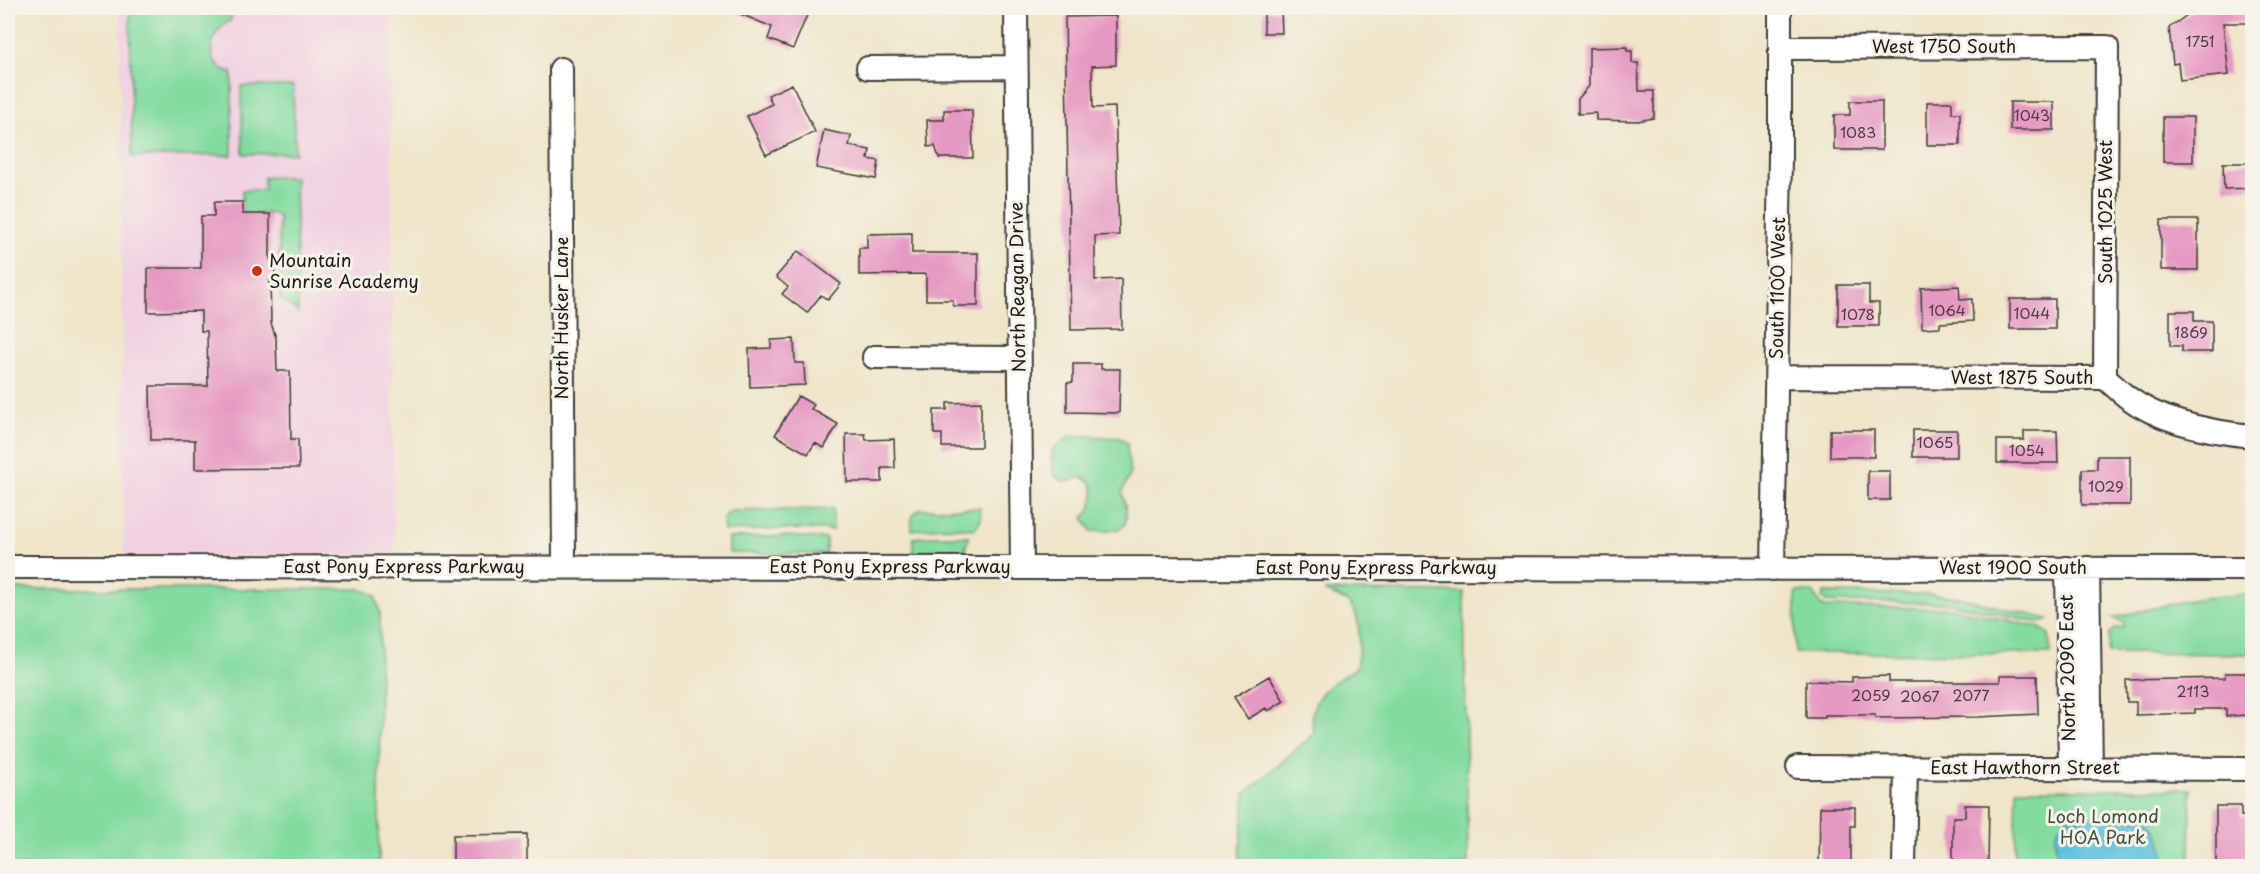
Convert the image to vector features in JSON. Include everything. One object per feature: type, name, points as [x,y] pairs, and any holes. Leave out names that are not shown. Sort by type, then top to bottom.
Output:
[{"type":"street","name":"North Reagan Drive","points":[[1016,8],[1022,567]]},
{"type":"street","name":"South 1100 West","points":[[1773,569],[1780,8]]},
{"type":"street","name":"West 1750 South","points":[[1780,48],[2108,47]]},
{"type":"street","name":"South 1025 West","points":[[2105,378],[2108,47]]},
{"type":"street","points":[[868,68],[1016,67]]},
{"type":"street","name":"North Husker Lane","points":[[561,69],[564,567]]},
{"type":"street","points":[[874,357],[1019,358]]},
{"type":"street","name":"West 1875 South","points":[[1777,377],[2105,378],[2128,398],[2157,414],[2221,433],[2253,436]]},
{"type":"street","name":"East Pony Express Parkway","points":[[8,567],[1773,569]]},
{"type":"street","name":"North 2090 East","points":[[2077,568],[2080,768]]},
{"type":"street","name":"West 1900 South","points":[[1773,569],[2253,569]]},
{"type":"street","name":"East Hawthorn Street","points":[[1798,767],[2253,769]]},
{"type":"street","points":[[1904,867],[1905,767]]},
{"type":"shaded area","name":"Mountain Sunrise Academy","points":[[120,8],[390,8],[394,554],[124,556]]},
{"type":"green space","points":[[130,8],[231,8],[231,20],[223,25],[213,40],[212,56],[222,69],[232,72],[232,155],[132,157]]},
{"type":"green space","points":[[241,86],[293,86],[295,153],[243,154]]},
{"type":"green space","points":[[264,177],[295,177],[298,312],[280,298],[279,217],[272,213],[243,214],[242,190],[264,190]]},
{"type":"green space","points":[[1071,435],[1120,438],[1127,443],[1130,475],[1122,492],[1126,520],[1120,529],[1091,531],[1084,518],[1094,496],[1092,485],[1089,481],[1079,477],[1063,481],[1055,476],[1052,466],[1052,450]]},
{"type":"green space","points":[[980,508],[981,520],[975,529],[943,527],[912,530],[912,518],[920,509]]},
{"type":"green space","points":[[833,509],[833,530],[724,531],[723,518],[731,511]]},
{"type":"green space","points":[[785,536],[826,539],[826,554],[729,553],[729,538]]},
{"type":"green space","points":[[969,536],[964,553],[913,554],[913,538]]},
{"type":"green space","points":[[8,589],[360,589],[375,595],[380,612],[379,866],[8,866]]},
{"type":"green space","points":[[1324,591],[1464,592],[1468,866],[1239,866],[1245,794],[1314,734],[1312,713],[1320,696],[1330,685],[1356,668],[1359,633],[1356,615],[1347,602]]},
{"type":"green space","points":[[1796,592],[1813,592],[1820,605],[1825,607],[1952,608],[2038,627],[2049,634],[2051,654],[1795,653]]},
{"type":"green space","points":[[1824,593],[1929,594],[1958,597],[2049,619],[2045,622],[2037,622],[1949,603],[1826,602],[1822,598]]},
{"type":"green space","points":[[2252,595],[2252,654],[2108,653],[2109,634],[2114,629],[2124,627],[2124,622],[2113,618],[2165,605],[2217,596]]},
{"type":"green space","name":"Loch Lomond HOA Park","points":[[2017,789],[2191,789],[2190,866],[2015,866]]},
{"type":"water","points":[[2107,817],[2150,820],[2161,842],[2165,866],[2060,866],[2056,836],[2061,824],[2066,819]]},
{"type":"building","points":[[726,8],[810,8],[793,49],[768,39],[772,27]]},
{"type":"building","points":[[2197,8],[2253,8],[2253,23],[2223,23],[2229,75],[2180,80],[2178,63],[2173,64],[2169,28]]},
{"type":"building","points":[[1281,10],[1282,33],[1264,33],[1264,11]]},
{"type":"building","points":[[1116,16],[1116,65],[1092,66],[1093,108],[1115,107],[1119,235],[1095,236],[1095,280],[1121,279],[1122,329],[1071,330],[1065,17]]},
{"type":"building","points":[[1627,47],[1627,51],[1632,51],[1632,63],[1638,63],[1639,91],[1654,91],[1654,118],[1638,121],[1596,120],[1596,113],[1578,114],[1578,99],[1589,86],[1589,48]]},
{"type":"building","points":[[792,84],[815,132],[766,155],[747,116],[772,104],[768,95]]},
{"type":"building","points":[[1850,101],[1882,101],[1882,150],[1834,150],[1834,115],[1850,115]]},
{"type":"building","points":[[1927,102],[1952,102],[1952,113],[1960,113],[1960,145],[1927,145]]},
{"type":"building","points":[[2010,102],[2054,102],[2054,130],[2010,130]]},
{"type":"building","points":[[944,110],[972,110],[973,158],[939,158],[935,146],[928,147],[927,120],[944,120]]},
{"type":"building","points":[[2163,117],[2193,117],[2193,162],[2163,162]]},
{"type":"building","points":[[824,130],[851,136],[849,146],[870,150],[868,159],[879,161],[876,179],[816,168]]},
{"type":"building","points":[[2223,163],[2253,163],[2253,188],[2224,189]]},
{"type":"building","points":[[214,202],[243,202],[243,214],[270,214],[270,259],[274,259],[275,280],[270,280],[271,323],[276,338],[277,371],[290,371],[291,439],[298,439],[299,468],[195,469],[195,440],[151,440],[150,386],[208,386],[207,331],[201,331],[201,311],[148,312],[148,268],[201,268],[201,216],[214,216]]},
{"type":"building","points":[[2161,220],[2198,220],[2198,270],[2161,270]]},
{"type":"building","points":[[912,233],[912,253],[978,253],[978,306],[953,306],[953,300],[926,300],[926,274],[859,275],[859,248],[867,248],[867,234]]},
{"type":"building","points":[[798,251],[841,284],[828,300],[821,295],[807,313],[782,294],[788,287],[776,277]]},
{"type":"building","points":[[1838,285],[1869,285],[1869,303],[1879,303],[1879,326],[1838,326]]},
{"type":"building","points":[[1959,286],[1960,300],[1972,299],[1973,321],[1940,323],[1940,327],[1922,328],[1921,288]]},
{"type":"building","points":[[2010,299],[2055,299],[2055,329],[2010,329]]},
{"type":"building","points":[[2170,311],[2194,311],[2194,321],[2212,321],[2212,352],[2182,352],[2182,346],[2170,346]]},
{"type":"building","points":[[794,339],[795,363],[804,363],[805,385],[750,387],[749,349],[771,348],[771,340]]},
{"type":"building","points":[[1073,364],[1101,364],[1101,369],[1120,369],[1119,413],[1067,412],[1067,383],[1073,382]]},
{"type":"building","points":[[798,396],[814,405],[811,409],[838,424],[824,448],[815,443],[808,454],[775,435]]},
{"type":"building","points":[[981,402],[981,447],[942,447],[942,434],[934,434],[934,410],[947,410],[947,403]]},
{"type":"building","points":[[1830,430],[1874,430],[1874,457],[1830,457]]},
{"type":"building","points":[[1913,430],[1957,430],[1957,457],[1913,457]]},
{"type":"building","points":[[2024,431],[2057,431],[2058,463],[1997,463],[1997,440],[2024,440]]},
{"type":"building","points":[[846,434],[865,434],[866,440],[894,439],[895,468],[882,468],[882,482],[847,482]]},
{"type":"building","points":[[2097,456],[2130,456],[2130,505],[2082,505],[2082,469],[2097,469]]},
{"type":"building","points":[[1868,471],[1890,471],[1890,500],[1868,500]]},
{"type":"building","points":[[2225,673],[2253,673],[2253,715],[2226,716],[2226,709],[2195,709],[2195,713],[2136,715],[2136,702],[2127,702],[2126,680],[2225,678]]},
{"type":"building","points":[[1269,676],[1284,701],[1248,719],[1234,697]]},
{"type":"building","points":[[1889,676],[1889,682],[2000,682],[2000,676],[2037,676],[2038,714],[1875,718],[1875,715],[1825,715],[1825,718],[1806,718],[1806,681],[1852,682],[1852,677]]},
{"type":"building","points":[[1965,805],[1989,805],[1988,867],[1953,867],[1953,817],[1965,817]]},
{"type":"building","points":[[2216,806],[2241,806],[2241,816],[2251,816],[2250,867],[2216,867]]},
{"type":"building","points":[[1820,807],[1855,807],[1855,826],[1851,826],[1851,867],[1819,867]]},
{"type":"building","points":[[527,834],[527,867],[453,867],[453,835]]},
{"type":"place","name":"Mountain Sunrise Academy","points":[[257,271]]}]
